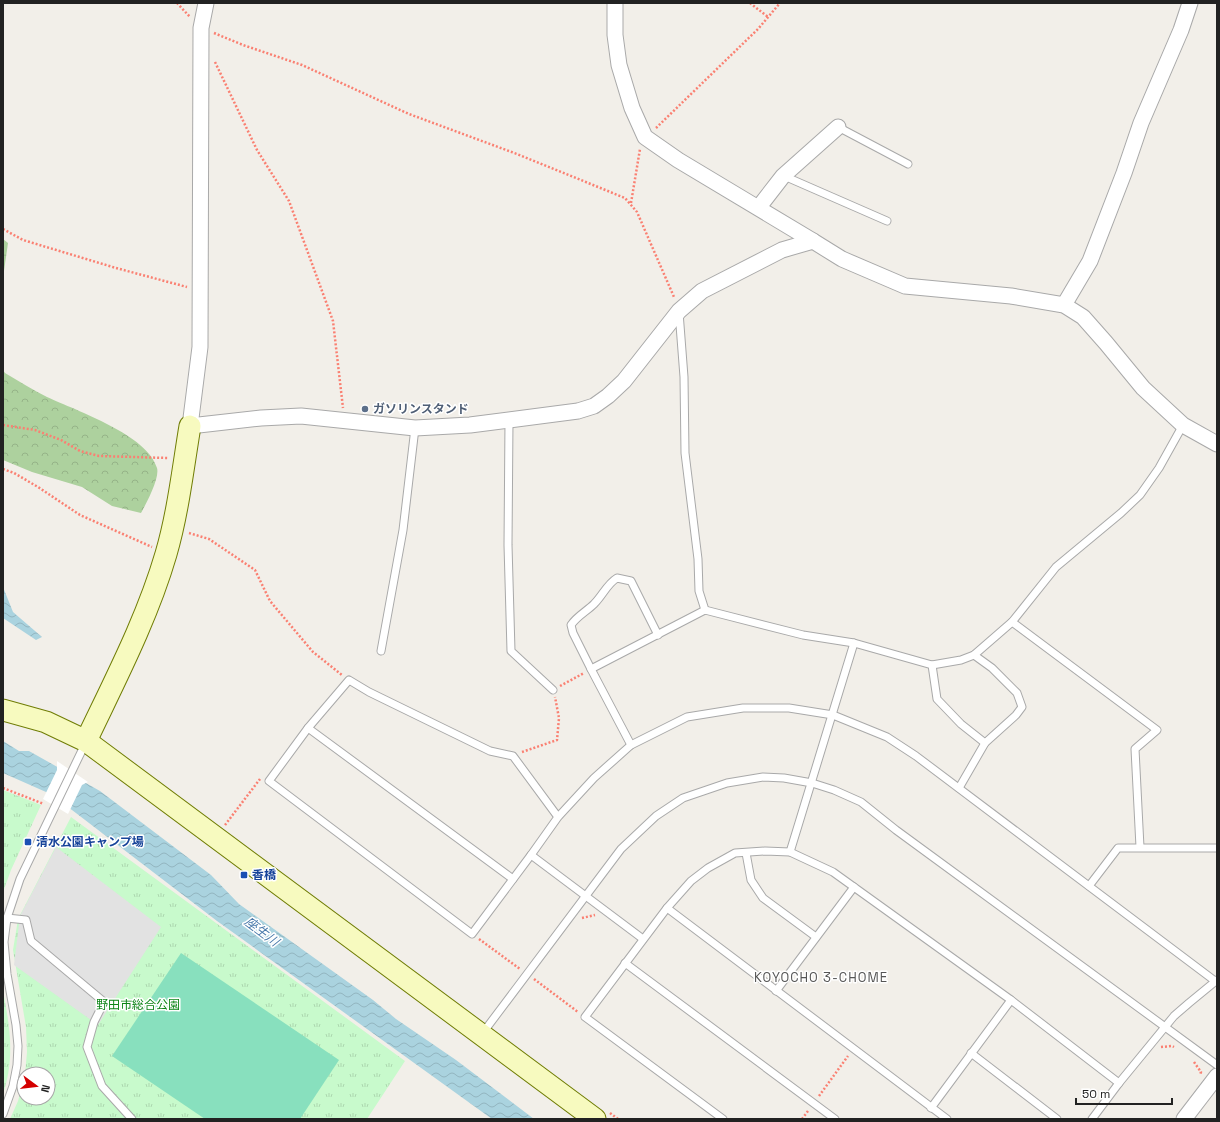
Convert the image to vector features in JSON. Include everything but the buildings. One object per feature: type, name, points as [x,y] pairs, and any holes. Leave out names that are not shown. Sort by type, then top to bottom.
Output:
[{"type":"street","points":[[86,741],[137,633],[153,594],[173,528],[185,459],[200,347],[201,28],[206,3]]},
{"type":"street","points":[[615,3],[615,35],[619,66],[632,108],[645,137],[678,160],[842,259],[905,286],[1011,296],[1064,305],[1083,317],[1143,388],[1183,425],[1217,444]]},
{"type":"street","points":[[1064,305],[1090,261],[1124,173],[1141,123],[1181,30],[1190,3]]},
{"type":"street","points":[[759,208],[784,176],[838,127]]},
{"type":"street","points":[[190,426],[261,418],[301,416],[415,428],[470,425],[572,413],[594,406],[608,396],[624,381],[679,311],[702,292],[782,250],[813,241]]},
{"type":"street","points":[[3,710],[46,722],[86,741],[482,1035],[600,1114]]},
{"type":"street","points":[[1184,1119],[1217,1076]]},
{"type":"lane","points":[[838,127],[908,164]]},
{"type":"lane","points":[[784,176],[887,221]]},
{"type":"lane","points":[[679,311],[684,377],[685,453],[698,559],[699,591],[705,610]]},
{"type":"lane","points":[[509,420],[508,545],[510,651],[553,690]]},
{"type":"lane","points":[[591,669],[705,610],[804,635],[854,644],[932,665],[974,656],[1012,622],[1056,567],[1121,513],[1140,495],[1159,468],[1183,425]]},
{"type":"lane","points":[[381,651],[403,530],[415,428]]},
{"type":"lane","points":[[630,745],[573,633],[571,625],[595,604],[611,582],[618,578],[631,581],[658,635]]},
{"type":"lane","points":[[1012,622],[1157,730],[1135,750],[1140,847]]},
{"type":"lane","points":[[790,852],[854,644]]},
{"type":"lane","points":[[959,788],[985,743],[1016,715],[1022,707],[1017,693],[992,668],[974,656]]},
{"type":"lane","points":[[932,665],[937,699],[961,724],[985,743]]},
{"type":"lane","points":[[558,817],[513,756],[490,751],[369,692],[349,680],[308,728],[269,781],[472,934],[558,817],[594,778],[630,745],[687,717],[743,708],[789,708],[833,714],[887,737],[916,756],[1216,980],[1189,1002],[1165,1028],[1119,1083],[1092,1119]]},
{"type":"lane","points":[[308,728],[513,879]]},
{"type":"lane","points":[[3,1114],[13,1086],[17,1065],[18,1046],[7,974],[4,927],[20,879],[86,741]]},
{"type":"lane","points":[[482,1035],[621,849],[656,816],[683,798],[727,783],[763,777],[784,778],[812,783],[834,790],[861,802],[896,830],[1217,1065]]},
{"type":"lane","points":[[1089,886],[1118,848],[1217,848]]},
{"type":"lane","points":[[723,1119],[585,1017],[667,908],[691,881],[708,868],[735,853],[765,851],[790,852],[833,872],[1011,1000],[1119,1083]]},
{"type":"lane","points":[[746,853],[751,880],[763,898],[816,937]]},
{"type":"lane","points":[[531,855],[643,939]]},
{"type":"lane","points":[[776,991],[854,887]]},
{"type":"lane","points":[[667,908],[947,1119]]},
{"type":"lane","points":[[7,918],[26,920],[31,941],[104,1002],[94,1022],[87,1047],[102,1086],[132,1119]]},
{"type":"lane","points":[[625,963],[835,1119]]},
{"type":"lane","points":[[931,1108],[1011,1000]]},
{"type":"lane","points":[[971,1053],[1058,1119]]},
{"type":"path","points":[[750,3],[768,17]]},
{"type":"path","points":[[631,203],[640,150],[645,137],[653,132],[758,29],[780,3]]},
{"type":"path","points":[[201,28],[243,45],[302,65],[409,114],[468,134],[625,198],[631,203],[637,212],[679,311]]},
{"type":"path","points":[[201,51],[215,61],[257,150],[289,201],[333,321],[345,421]]},
{"type":"path","points":[[3,229],[23,240],[116,268],[200,290]]},
{"type":"path","points":[[3,424],[35,430],[61,440],[80,451],[99,456],[185,459]]},
{"type":"path","points":[[3,469],[14,472],[80,515],[166,554]]},
{"type":"path","points":[[173,528],[209,539],[255,570],[270,601],[313,652],[349,680]]},
{"type":"path","points":[[513,756],[557,740],[559,718],[553,690],[591,669]]},
{"type":"path","points":[[224,827],[262,776],[269,781]]},
{"type":"path","points":[[3,788],[44,804]]},
{"type":"path","points":[[580,918],[592,915],[600,916]]},
{"type":"path","points":[[534,980],[539,974]]},
{"type":"path","points":[[1160,1047],[1172,1046],[1178,1050]]},
{"type":"path","points":[[802,1119],[853,1049]]},
{"type":"path","points":[[1190,1058],[1201,1072],[1200,1078]]},
{"type":"path","points":[[600,1114],[618,1119]]},
{"type":"green space","points":[[3,239],[8,243],[3,278]]},
{"type":"green space","points":[[3,370],[5,373],[47,397],[110,425],[140,445],[151,456],[157,468],[156,478],[152,491],[141,513],[112,506],[82,487],[32,472],[3,460]]},
{"type":"green space","points":[[3,790],[41,805],[11,870],[3,892]]},
{"type":"green space","name":"野田市総合公園","points":[[71,817],[405,1061],[367,1119],[10,1119],[16,1106],[56,1106],[56,1066],[26,1066],[26,1027],[13,950],[18,919]]},
{"type":"green space","points":[[181,953],[339,1060],[300,1119],[205,1119],[112,1056]]},
{"type":"green space","points":[[3,991],[8,1017],[10,1055],[7,1081],[3,1094]]},
{"type":"shaded area","points":[[56,847],[161,927],[98,1025],[14,965],[20,916]]},
{"type":"water","points":[[3,587],[13,612],[42,637],[36,640],[3,618]]},
{"type":"water","name":"座生川","points":[[3,741],[19,751],[29,751],[100,791],[211,875],[239,904],[373,1000],[396,1019],[456,1060],[534,1119],[492,1119],[217,921],[72,810],[46,792],[3,773]]},
{"type":"pier","points":[[57,761],[88,782],[82,785],[68,814],[43,799],[57,770]]},
{"type":"place","name":"ガソリンスタンド","points":[[365,409]]},
{"type":"place","name":"清水公園キャンプ場","points":[[28,842]]},
{"type":"place","name":"香橋","points":[[244,875]]},
{"type":"district","name":"KOYOCHO 3-CHOME","points":[[821,977]]}]
